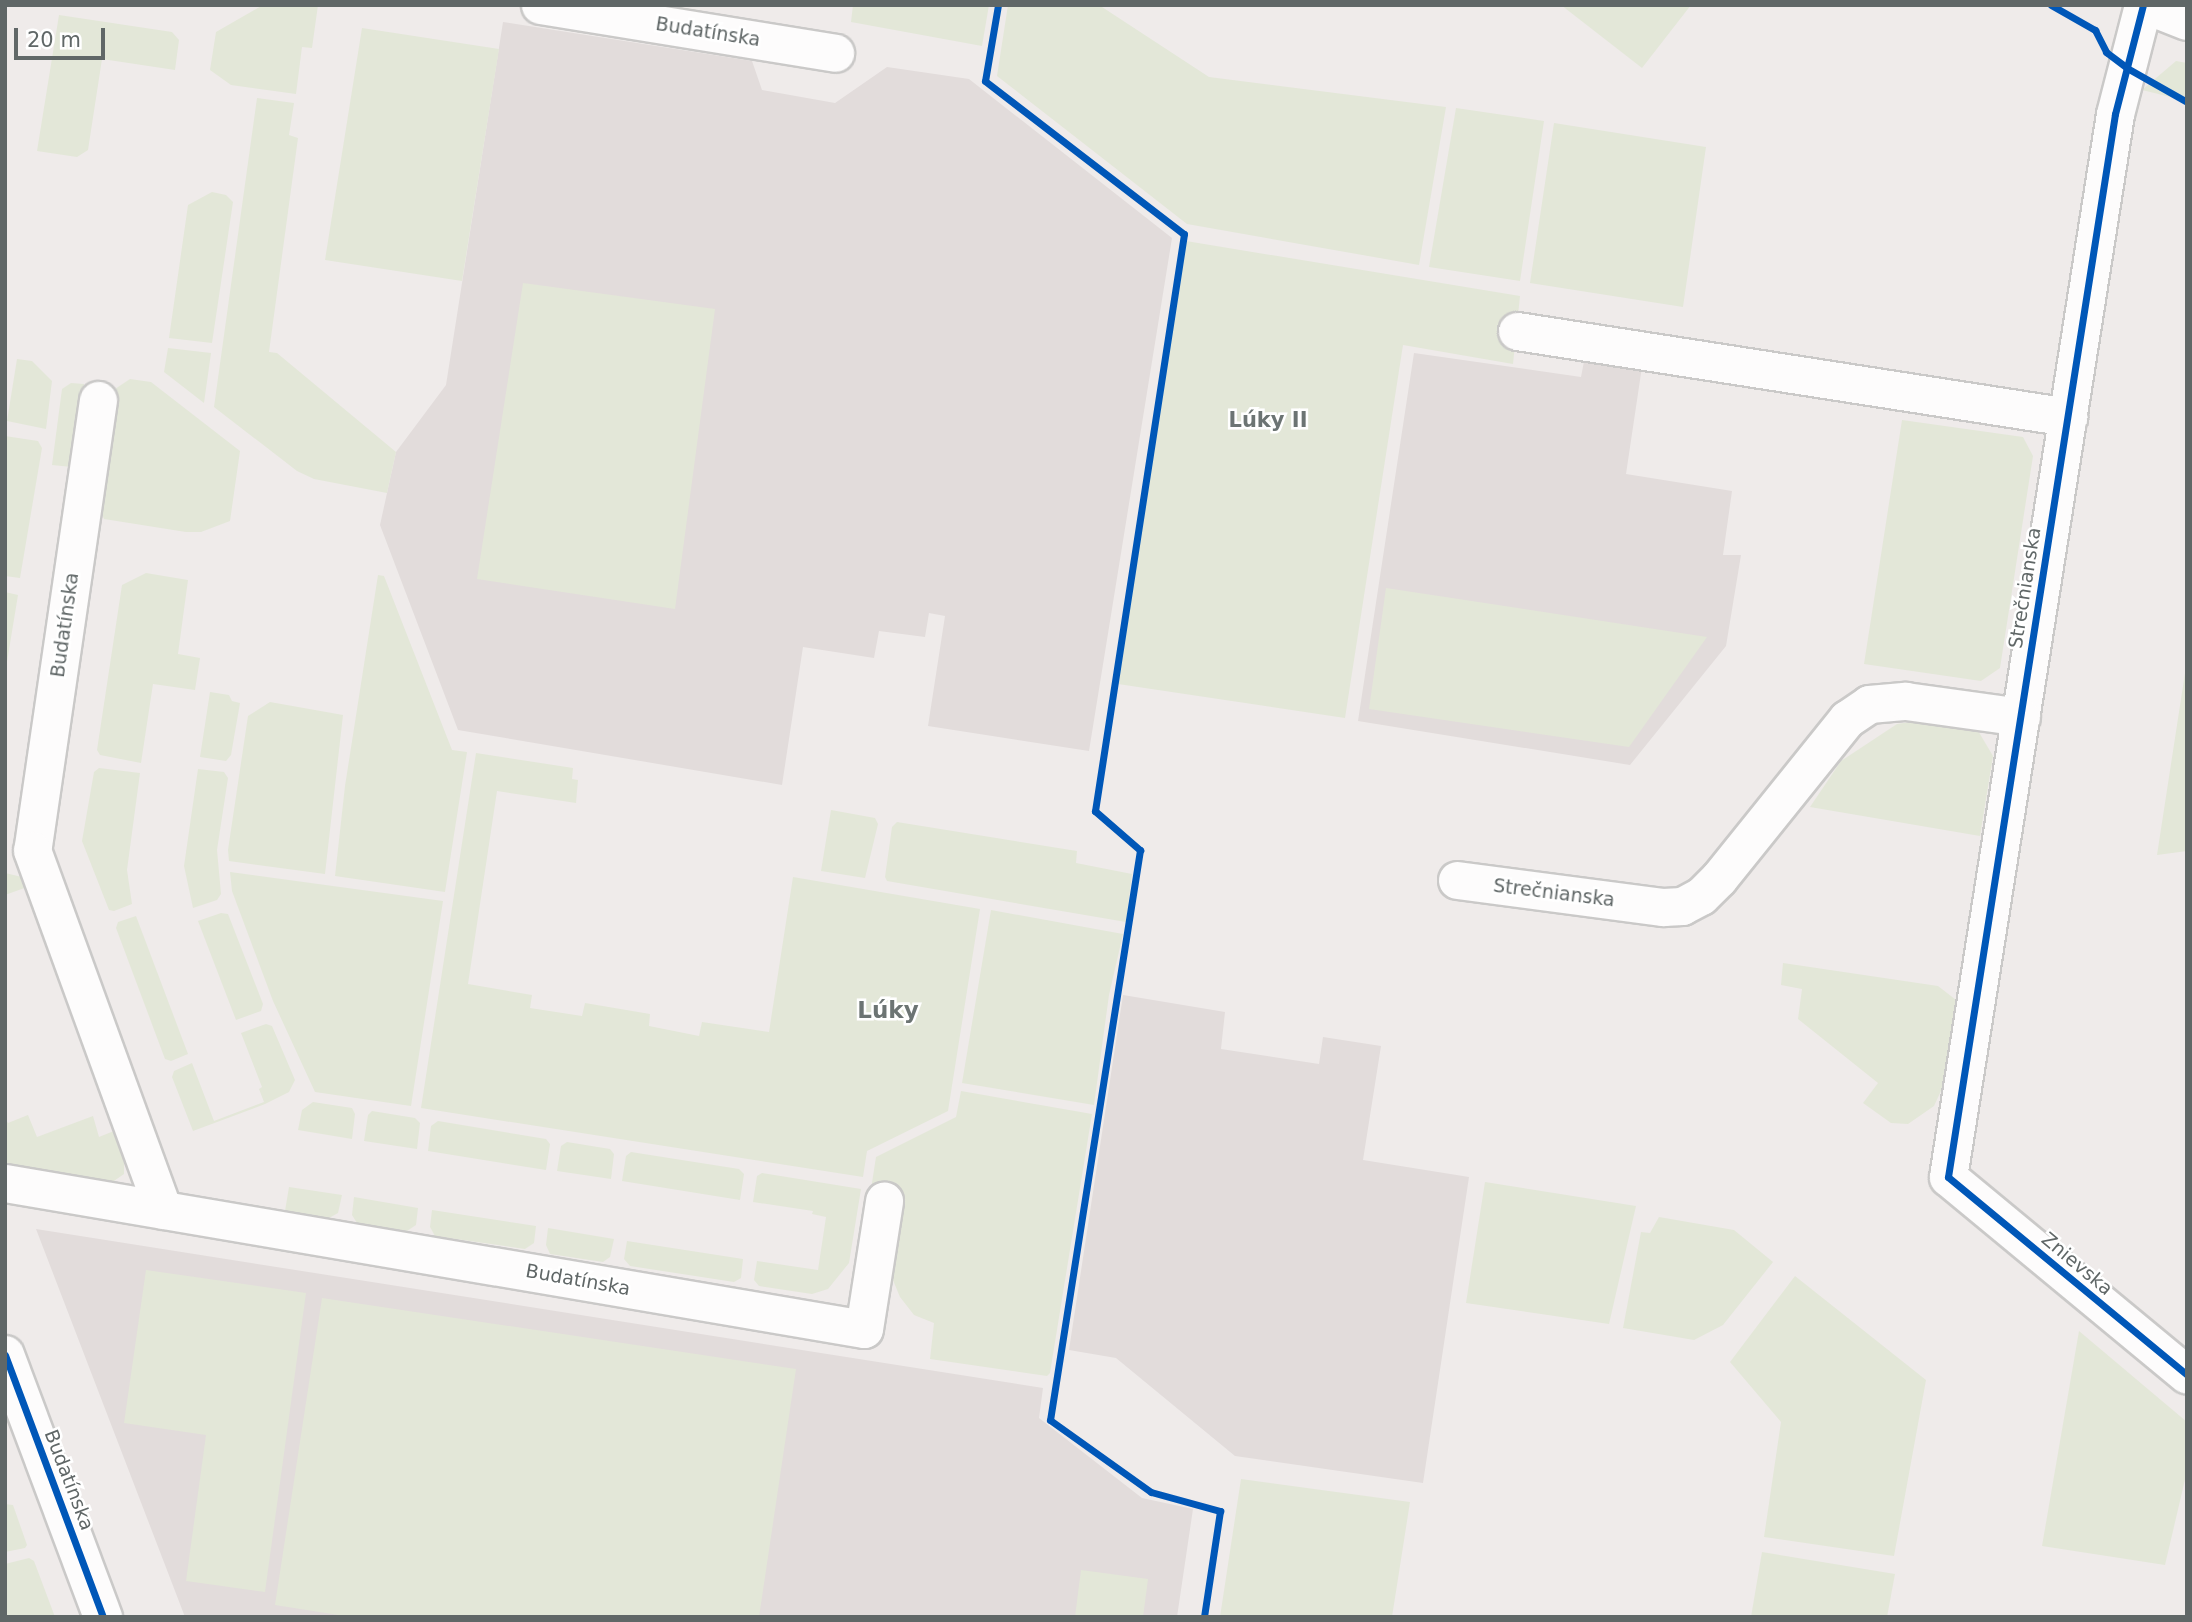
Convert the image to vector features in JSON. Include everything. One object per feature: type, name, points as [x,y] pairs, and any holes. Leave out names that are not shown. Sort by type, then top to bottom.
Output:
[{"type":"street","name":"Budatínska","points":[[540,5],[835,52]]},
{"type":"street","points":[[2145,5],[2187,21]]},
{"type":"street","name":"Strečnianska","points":[[1948,1178],[2115,114],[2145,5]]},
{"type":"street","points":[[1517,331],[2068,417]]},
{"type":"street","name":"Budatínska","points":[[97,400],[18,854],[163,1210]]},
{"type":"street","name":"Strečnianska","points":[[1457,880],[1663,907],[1682,906],[1701,896],[1719,878],[1847,719],[1869,704],[1906,701],[2021,717]]},
{"type":"street","name":"Znievska","points":[[1948,1178],[2187,1375]]},
{"type":"street","name":"Budatínska","points":[[5,1183],[864,1329],[884,1201]]},
{"type":"street","name":"Budatínska","points":[[5,1355],[103,1617]]},
{"type":"shaded area","points":[[263,5],[318,5],[312,48],[302,47],[296,94],[231,85],[210,70],[216,32]]},
{"type":"shaded area","points":[[853,5],[989,5],[982,46],[851,22]]},
{"type":"shaded area","points":[[1008,5],[1102,7],[1209,77],[1446,107],[1419,265],[1187,224],[997,76]]},
{"type":"shaded area","points":[[1561,5],[1691,5],[1642,68]]},
{"type":"shaded area","points":[[59,15],[172,32],[179,40],[175,70],[102,59],[88,150],[77,157],[37,151]]},
{"type":"shaded area","points":[[503,22],[752,61],[762,90],[835,103],[887,67],[969,79],[1172,238],[1089,751],[928,726],[945,616],[929,613],[925,637],[879,631],[874,658],[803,647],[782,785],[458,730],[380,525],[396,452],[446,385]]},
{"type":"shaded area","points":[[362,28],[499,49],[462,281],[325,260]]},
{"type":"shaded area","points":[[2176,61],[2187,63],[2187,101],[2142,90]]},
{"type":"shaded area","points":[[257,98],[294,103],[289,135],[298,138],[269,352],[277,353],[396,452],[387,493],[314,479],[297,471],[214,407]]},
{"type":"shaded area","points":[[1456,108],[1544,121],[1520,281],[1429,267]]},
{"type":"shaded area","points":[[1554,123],[1706,147],[1683,307],[1530,283]]},
{"type":"shaded area","points":[[212,192],[226,195],[233,202],[212,343],[169,338],[188,205]]},
{"type":"shaded area","points":[[1186,241],[1520,296],[1513,364],[1403,345],[1345,718],[1118,684]]},
{"type":"shaded area","points":[[523,283],[715,309],[675,609],[477,579]]},
{"type":"shaded area","points":[[168,348],[211,353],[204,403],[164,372]]},
{"type":"shaded area","points":[[1586,351],[1643,360],[1626,474],[1732,491],[1723,555],[1741,555],[1726,646],[1630,765],[1358,721],[1414,353],[1581,377]]},
{"type":"shaded area","points":[[17,359],[32,361],[52,381],[46,429],[7,421]]},
{"type":"shaded area","points":[[130,379],[151,382],[240,451],[230,521],[201,532],[186,532],[104,519],[97,502],[115,389]]},
{"type":"shaded area","points":[[71,383],[84,384],[72,467],[52,465],[62,389]]},
{"type":"shaded area","points":[[1902,420],[2023,437],[2033,456],[2000,668],[1981,681],[1864,664]]},
{"type":"shaded area","points":[[5,436],[38,441],[42,448],[20,578],[5,576]]},
{"type":"shaded area","points":[[146,573],[188,580],[178,654],[200,658],[195,690],[153,684],[141,763],[100,755],[97,750],[122,585]]},
{"type":"shaded area","points":[[378,575],[384,576],[452,750],[467,752],[445,892],[335,876],[345,786]]},
{"type":"shaded area","points":[[1386,588],[1707,637],[1629,747],[1369,709]]},
{"type":"shaded area","points":[[5,592],[18,595],[5,674]]},
{"type":"shaded area","points":[[2187,660],[2187,851],[2157,855]]},
{"type":"shaded area","points":[[210,692],[229,695],[232,701],[240,703],[231,755],[226,761],[200,757]]},
{"type":"shaded area","points":[[270,702],[343,715],[325,874],[229,861],[228,850],[248,716]]},
{"type":"shaded area","points":[[1936,718],[1977,729],[1993,756],[1980,836],[1810,807],[1841,761],[1897,724]]},
{"type":"shaded area","points":[[476,753],[573,768],[572,779],[578,780],[576,803],[497,791],[468,984],[532,995],[530,1008],[582,1016],[585,1003],[650,1014],[649,1026],[699,1036],[702,1022],[769,1032],[793,877],[980,909],[948,1111],[867,1151],[863,1177],[421,1108]]},
{"type":"shaded area","points":[[99,768],[140,773],[127,870],[132,904],[114,911],[109,910],[82,841],[94,772]]},
{"type":"shaded area","points":[[198,769],[224,772],[228,778],[217,850],[221,894],[217,900],[193,908],[184,866]]},
{"type":"shaded area","points":[[831,810],[875,818],[878,824],[865,878],[821,871]]},
{"type":"shaded area","points":[[897,822],[1077,851],[1076,863],[1132,874],[1126,922],[887,881],[885,877],[892,827]]},
{"type":"shaded area","points":[[230,872],[443,901],[411,1106],[315,1092],[273,1001],[232,891]]},
{"type":"shaded area","points":[[5,873],[22,877],[30,886],[5,895]]},
{"type":"shaded area","points":[[991,910],[1123,934],[1109,995],[1094,1105],[962,1083]]},
{"type":"shaded area","points":[[221,913],[228,914],[263,1004],[261,1011],[236,1020],[198,921]]},
{"type":"shaded area","points":[[136,916],[188,1054],[171,1061],[165,1059],[116,928],[118,922]]},
{"type":"shaded area","points":[[1783,963],[1938,986],[1960,1003],[1946,1080],[1934,1106],[1908,1124],[1891,1123],[1863,1103],[1878,1083],[1798,1019],[1802,989],[1781,985]]},
{"type":"shaded area","points":[[1123,995],[1225,1012],[1221,1049],[1319,1064],[1323,1037],[1381,1046],[1363,1160],[1469,1177],[1423,1483],[1235,1456],[1116,1358],[1069,1350]]},
{"type":"shaded area","points":[[266,1024],[272,1026],[295,1080],[289,1092],[193,1131],[172,1077],[174,1071],[192,1063],[214,1121],[264,1102],[259,1089],[262,1087],[241,1033]]},
{"type":"shaded area","points":[[961,1091],[1092,1114],[1050,1373],[1047,1376],[930,1359],[934,1323],[914,1315],[900,1297],[890,1273],[902,1195],[871,1189],[876,1157],[956,1117]]},
{"type":"shaded area","points":[[313,1102],[352,1108],[355,1114],[352,1139],[298,1130],[302,1110]]},
{"type":"shaded area","points":[[372,1111],[415,1118],[420,1123],[417,1149],[364,1141],[368,1115]]},
{"type":"shaded area","points":[[28,1115],[37,1137],[93,1116],[99,1137],[114,1131],[124,1159],[124,1174],[111,1183],[5,1165],[5,1118],[8,1123]]},
{"type":"shaded area","points":[[438,1121],[546,1139],[550,1144],[546,1170],[428,1151],[431,1126]]},
{"type":"shaded area","points":[[567,1142],[610,1149],[614,1154],[611,1179],[557,1171],[561,1146]]},
{"type":"shaded area","points":[[631,1152],[739,1169],[744,1174],[740,1200],[622,1181],[626,1156]]},
{"type":"shaded area","points":[[762,1173],[861,1189],[849,1263],[828,1289],[812,1294],[759,1286],[754,1280],[757,1261],[818,1270],[826,1217],[812,1214],[813,1211],[753,1202],[757,1176]]},
{"type":"shaded area","points":[[1485,1182],[1636,1206],[1609,1324],[1466,1303]]},
{"type":"shaded area","points":[[289,1187],[342,1195],[338,1213],[329,1218],[285,1211]]},
{"type":"shaded area","points":[[354,1197],[418,1208],[416,1225],[407,1231],[357,1223],[352,1215]]},
{"type":"shaded area","points":[[432,1210],[536,1226],[534,1243],[525,1249],[435,1236],[430,1227]]},
{"type":"shaded area","points":[[1659,1217],[1734,1230],[1773,1262],[1723,1325],[1694,1340],[1623,1328],[1641,1232],[1650,1233]]},
{"type":"shaded area","points":[[548,1228],[614,1239],[610,1257],[603,1262],[550,1254],[546,1245]]},
{"type":"shaded area","points":[[36,1229],[1043,1388],[1039,1418],[1142,1498],[1193,1509],[1177,1617],[185,1617]]},
{"type":"shaded area","points":[[627,1241],[743,1259],[741,1278],[734,1282],[630,1266],[624,1259]]},
{"type":"shaded area","points":[[146,1270],[306,1293],[265,1592],[186,1581],[206,1435],[124,1423]]},
{"type":"shaded area","points":[[1795,1276],[1926,1380],[1894,1556],[1764,1537],[1781,1422],[1730,1362]]},
{"type":"shaded area","points":[[322,1298],[796,1369],[759,1617],[351,1617],[275,1605]]},
{"type":"shaded area","points":[[2079,1331],[2187,1422],[2187,1471],[2165,1565],[2042,1546]]},
{"type":"shaded area","points":[[1241,1479],[1410,1502],[1392,1617],[1220,1617]]},
{"type":"shaded area","points":[[5,1504],[13,1505],[27,1545],[25,1548],[5,1552]]},
{"type":"shaded area","points":[[1762,1552],[1895,1574],[1887,1617],[1751,1617]]},
{"type":"shaded area","points":[[29,1558],[34,1561],[55,1617],[8,1617],[5,1613],[5,1564]]},
{"type":"shaded area","points":[[1081,1570],[1148,1579],[1143,1617],[1075,1617]]},
{"type":"cycle path","points":[[998,5],[985,81],[1184,234],[1095,811],[1140,850],[1050,1420],[1151,1492],[1220,1511],[1204,1617]]},
{"type":"cycle path","points":[[2051,5],[2095,30],[2106,52],[2127,68],[2187,102]]},
{"type":"cycle path","points":[[2143,5],[2115,114],[1948,1177],[2187,1375]]},
{"type":"cycle path","points":[[5,1355],[103,1617]]},
{"type":"district","name":"Lúky II","points":[[1268,420]]},
{"type":"district","name":"Lúky","points":[[888,1010]]}]
